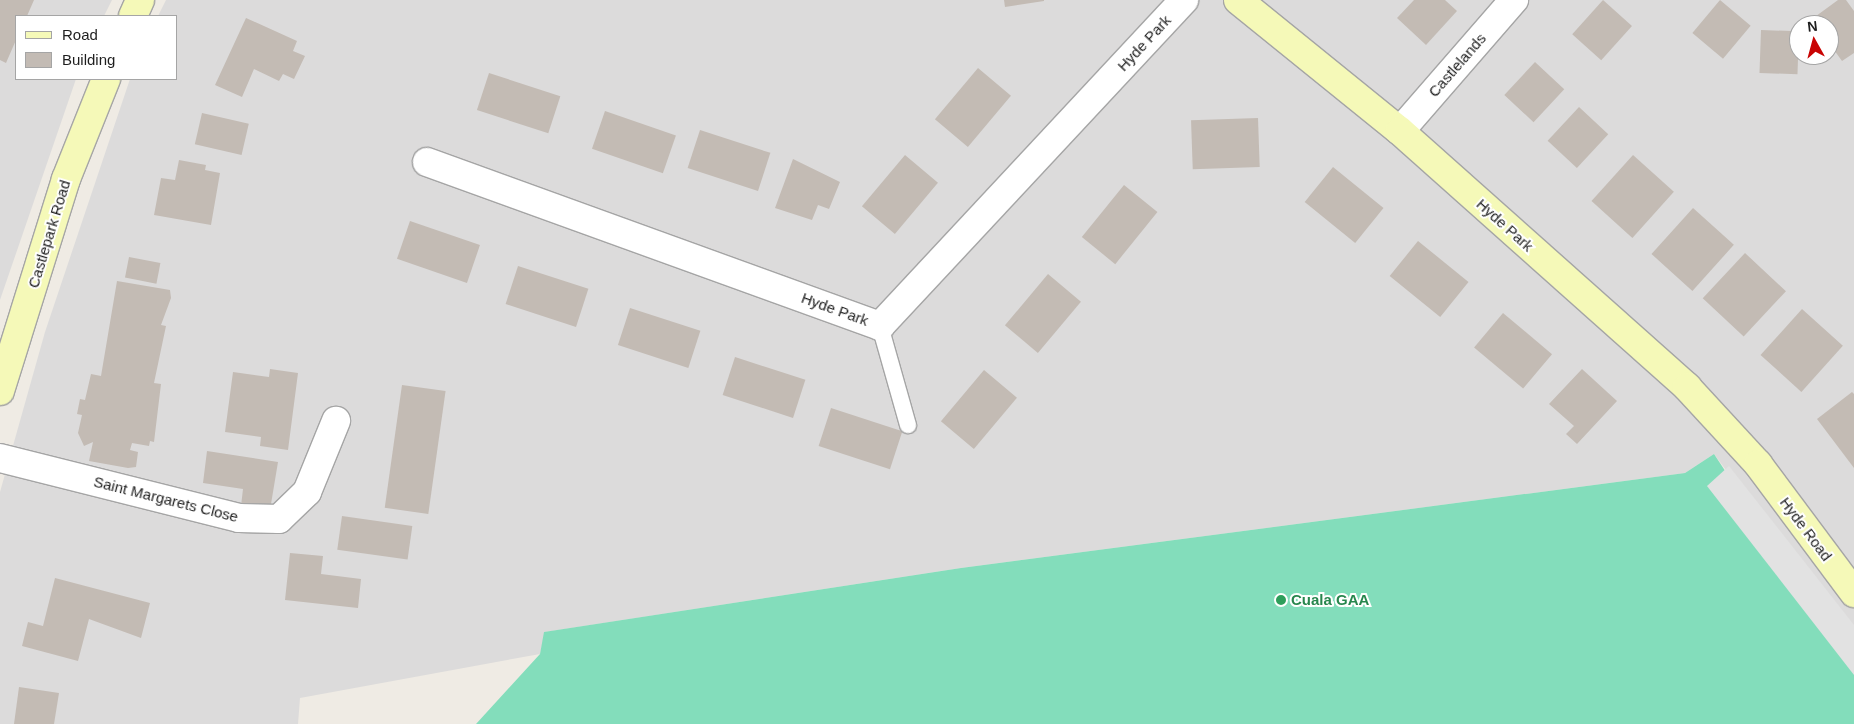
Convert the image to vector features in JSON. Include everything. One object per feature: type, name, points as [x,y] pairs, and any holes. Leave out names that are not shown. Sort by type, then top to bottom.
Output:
[{"type":"street","points":[[133,15],[140,0]]},
{"type":"street","name":"Hyde Park","points":[[427,162],[880,326],[1184,0]]},
{"type":"street","name":"Hyde Park","points":[[1238,0],[1400,131],[1687,387],[1758,464]]},
{"type":"street","name":"Castlelands","points":[[1400,131],[1514,0]]},
{"type":"street","name":"Castlepark Road","points":[[0,391],[66,179],[106,80]]},
{"type":"street","name":"Saint Margarets Close","points":[[0,458],[239,518],[279,519],[307,492],[336,421]]},
{"type":"street","name":"Hyde Road","points":[[1758,464],[1854,593]]},
{"type":"lane","points":[[880,326],[908,425]]},
{"type":"shaded area","points":[[0,0],[112,0],[104,15],[15,15],[15,80],[76,80],[0,300]]},
{"type":"shaded area","points":[[166,0],[1854,0],[1854,641],[1714,454],[1685,473],[961,568],[545,632],[540,654],[300,698],[298,724],[0,724],[0,492],[45,332],[130,80],[178,80],[178,15],[158,15]]},
{"type":"shaded area","points":[[1729,466],[1854,625],[1854,675],[1707,486]]},
{"type":"green space","name":"Cuala GAA","points":[[1714,454],[1854,666],[1854,724],[476,724],[540,654],[544,632],[961,568],[1685,473]]},
{"type":"building","points":[[0,0],[34,0],[27,15],[15,15],[15,42],[6,63],[0,60]]},
{"type":"building","points":[[1004,0],[1044,0],[1044,1],[1005,7]]},
{"type":"building","points":[[1414,0],[1445,0],[1457,11],[1426,45],[1397,18]]},
{"type":"building","points":[[1603,0],[1632,26],[1601,60],[1572,34]]},
{"type":"building","points":[[1720,0],[1751,26],[1723,59],[1692,33]]},
{"type":"building","points":[[1838,0],[1846,0],[1854,11],[1854,53],[1842,61],[1839,57],[1839,15],[1817,15]]},
{"type":"building","points":[[246,18],[297,41],[293,51],[305,56],[294,79],[283,74],[279,81],[254,69],[242,97],[215,85]]},
{"type":"building","points":[[1761,30],[1789,31],[1789,65],[1798,65],[1797,74],[1759,73]]},
{"type":"building","points":[[1535,62],[1564,89],[1534,122],[1504,95]]},
{"type":"building","points":[[978,68],[1011,96],[968,147],[935,119]]},
{"type":"building","points":[[489,73],[560,96],[548,133],[477,110]]},
{"type":"building","points":[[1579,107],[1608,134],[1577,168],[1548,141]]},
{"type":"building","points":[[605,111],[676,135],[663,173],[592,149]]},
{"type":"building","points":[[202,113],[249,124],[242,155],[195,144]]},
{"type":"building","points":[[1258,118],[1260,167],[1193,169],[1191,120]]},
{"type":"building","points":[[700,130],[770,153],[758,191],[688,168]]},
{"type":"building","points":[[905,155],[938,183],[895,234],[862,206]]},
{"type":"building","points":[[1633,155],[1674,192],[1632,238],[1592,201]]},
{"type":"building","points":[[793,159],[840,182],[829,209],[818,205],[812,220],[775,208]]},
{"type":"building","points":[[179,160],[206,165],[205,170],[220,173],[211,225],[154,215],[161,178],[175,180]]},
{"type":"building","points":[[1333,167],[1384,208],[1355,243],[1305,202]]},
{"type":"building","points":[[1124,185],[1157,212],[1115,264],[1082,237]]},
{"type":"building","points":[[1693,208],[1734,245],[1692,291],[1652,254]]},
{"type":"building","points":[[410,221],[480,245],[467,283],[397,259]]},
{"type":"building","points":[[1418,241],[1469,282],[1440,317],[1390,276]]},
{"type":"building","points":[[1745,253],[1786,291],[1744,337],[1703,298]]},
{"type":"building","points":[[129,257],[160,263],[156,284],[125,278]]},
{"type":"building","points":[[518,266],[588,289],[576,327],[506,304]]},
{"type":"building","points":[[1048,274],[1081,302],[1038,353],[1005,325]]},
{"type":"building","points":[[117,281],[170,290],[171,298],[161,325],[166,326],[154,383],[161,384],[154,442],[150,441],[149,446],[132,443],[130,450],[138,452],[136,467],[128,468],[89,461],[93,442],[84,446],[78,433],[82,415],[77,414],[80,399],[85,400],[91,374],[101,376]]},
{"type":"building","points":[[630,308],[700,331],[688,368],[618,345]]},
{"type":"building","points":[[1802,309],[1843,346],[1801,392],[1761,355]]},
{"type":"building","points":[[1503,313],[1552,354],[1523,389],[1474,347]]},
{"type":"building","points":[[735,357],[805,380],[793,418],[723,395]]},
{"type":"building","points":[[270,369],[298,373],[288,450],[260,446],[261,437],[225,432],[233,372],[269,377]]},
{"type":"building","points":[[1582,369],[1617,401],[1577,444],[1566,434],[1574,426],[1549,404]]},
{"type":"building","points":[[984,370],[1017,398],[974,449],[941,421]]},
{"type":"building","points":[[402,385],[446,391],[428,514],[385,508]]},
{"type":"building","points":[[1852,392],[1854,394],[1854,468],[1817,419]]},
{"type":"building","points":[[831,408],[902,431],[890,469],[819,446]]},
{"type":"building","points":[[207,451],[278,462],[270,510],[241,506],[243,489],[203,483]]},
{"type":"building","points":[[342,516],[412,526],[408,560],[337,550]]},
{"type":"building","points":[[290,553],[323,556],[321,574],[361,579],[358,608],[285,600]]},
{"type":"building","points":[[55,578],[150,603],[141,638],[89,619],[78,661],[22,646],[28,622],[43,626]]},
{"type":"building","points":[[19,687],[59,693],[54,724],[14,724]]},
{"type":"place","name":"Cuala GAA","points":[[1281,600]]}]
